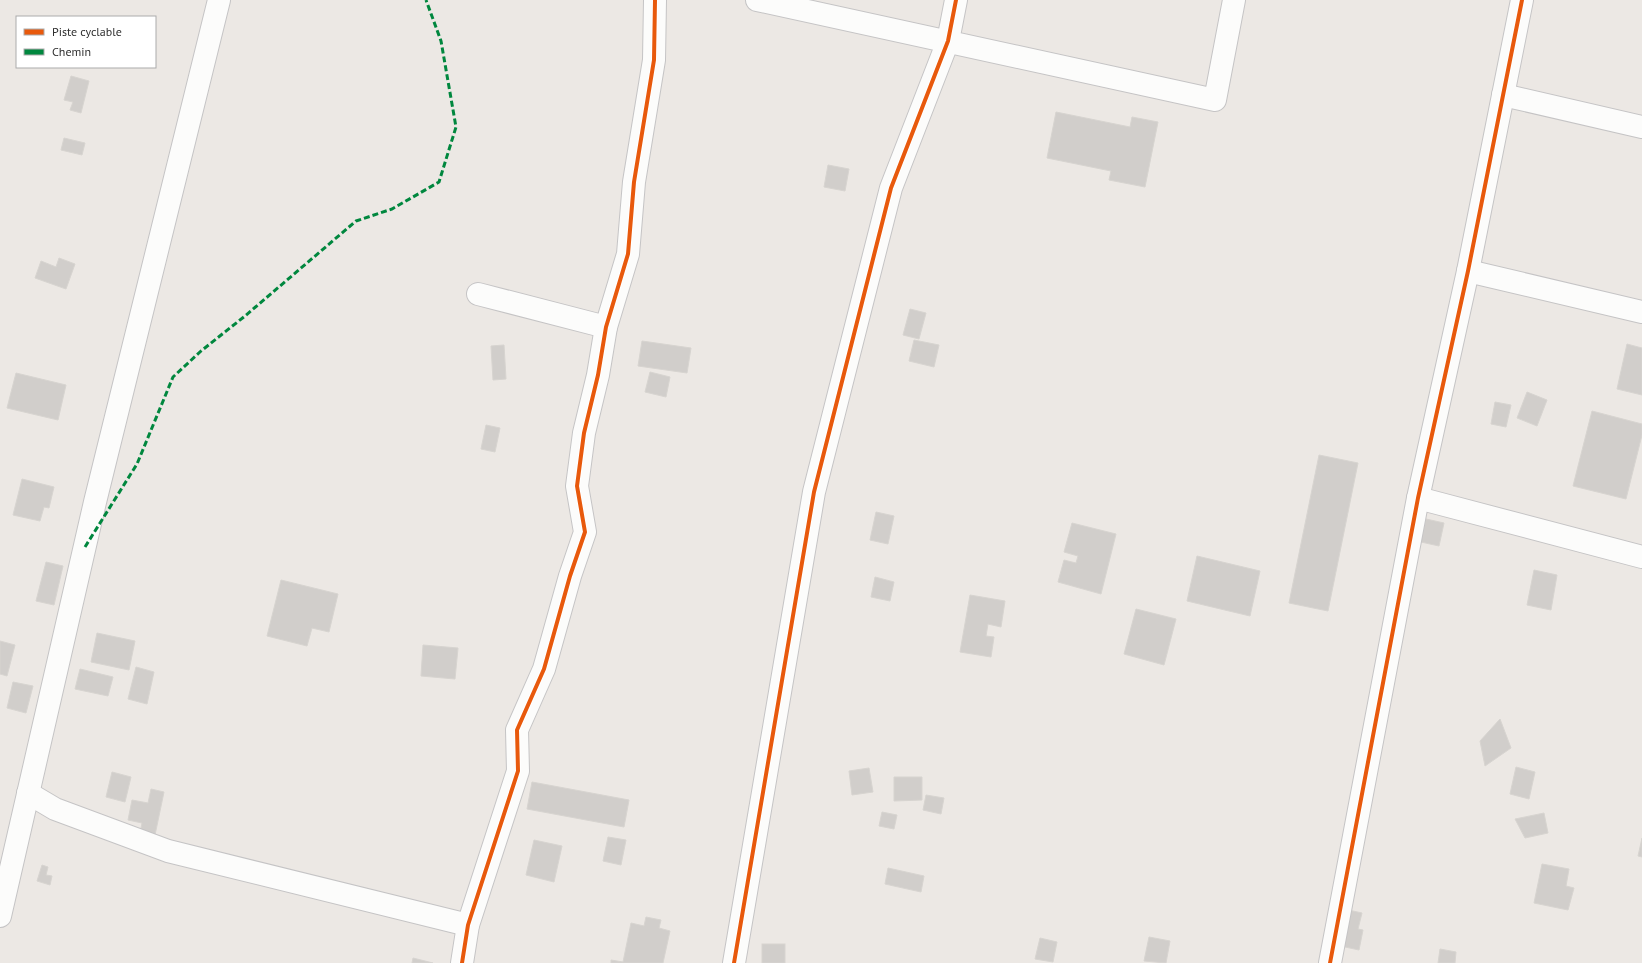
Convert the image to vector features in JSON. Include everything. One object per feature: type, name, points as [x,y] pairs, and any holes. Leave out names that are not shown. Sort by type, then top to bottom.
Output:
[{"type":"street","points":[[0,916],[96,502],[219,0]]},
{"type":"street","points":[[462,963],[468,925],[518,771],[517,730],[544,669],[570,576],[585,532],[577,486],[584,433],[598,375],[606,327],[628,254],[634,182],[654,60],[655,0]]},
{"type":"street","points":[[757,0],[1214,100],[1234,0]]},
{"type":"street","points":[[734,963],[814,492],[891,188],[948,41],[956,0]]},
{"type":"street","points":[[1330,963],[1418,498],[1468,271],[1522,0]]},
{"type":"street","points":[[1502,95],[1642,127]]},
{"type":"street","points":[[1468,271],[1642,312]]},
{"type":"street","points":[[478,294],[606,327]]},
{"type":"street","points":[[1418,498],[1642,557]]},
{"type":"street","points":[[28,793],[55,809],[168,851],[468,925]]},
{"type":"building","points":[[71,76],[89,81],[81,113],[70,110],[73,102],[64,100]]},
{"type":"building","points":[[1056,112],[1130,127],[1132,117],[1158,122],[1145,187],[1109,180],[1111,171],[1047,158]]},
{"type":"building","points":[[64,138],[85,143],[82,155],[61,150]]},
{"type":"building","points":[[828,165],[849,169],[845,191],[824,187]]},
{"type":"building","points":[[59,258],[75,264],[66,289],[35,278],[41,261],[56,267]]},
{"type":"building","points":[[910,309],[926,313],[919,339],[903,335]]},
{"type":"building","points":[[914,340],[939,345],[934,367],[909,361]]},
{"type":"building","points":[[642,341],[691,348],[687,373],[638,366]]},
{"type":"building","points":[[1627,344],[1642,348],[1642,395],[1617,389]]},
{"type":"building","points":[[504,345],[506,379],[493,380],[491,346]]},
{"type":"building","points":[[650,372],[670,377],[666,397],[645,392]]},
{"type":"building","points":[[16,373],[66,385],[58,420],[7,408]]},
{"type":"building","points":[[1527,392],[1547,400],[1537,426],[1517,418]]},
{"type":"building","points":[[1495,402],[1511,405],[1506,427],[1491,424]]},
{"type":"building","points":[[1592,411],[1642,424],[1642,435],[1626,499],[1573,486]]},
{"type":"building","points":[[486,425],[500,428],[495,452],[481,449]]},
{"type":"building","points":[[1319,455],[1358,463],[1328,611],[1289,603]]},
{"type":"building","points":[[22,479],[54,487],[49,508],[44,507],[40,521],[13,515]]},
{"type":"building","points":[[876,512],[894,516],[888,544],[870,540]]},
{"type":"building","points":[[1426,519],[1444,523],[1439,546],[1421,542]]},
{"type":"building","points":[[1072,523],[1116,534],[1101,594],[1058,582],[1064,560],[1076,563],[1078,556],[1064,552]]},
{"type":"building","points":[[1197,556],[1260,571],[1250,616],[1187,601]]},
{"type":"building","points":[[46,562],[63,566],[54,605],[36,601]]},
{"type":"building","points":[[1534,570],[1557,575],[1551,610],[1527,605]]},
{"type":"building","points":[[875,577],[894,582],[890,601],[871,597]]},
{"type":"building","points":[[281,580],[338,594],[329,632],[312,628],[307,646],[267,636]]},
{"type":"building","points":[[970,595],[1005,601],[1001,627],[988,624],[986,636],[994,637],[991,657],[960,652]]},
{"type":"building","points":[[1136,609],[1176,619],[1164,665],[1124,654]]},
{"type":"building","points":[[97,633],[135,641],[129,670],[91,662]]},
{"type":"building","points":[[0,641],[15,645],[7,676],[0,674]]},
{"type":"building","points":[[423,645],[458,648],[455,679],[421,676]]},
{"type":"building","points":[[136,667],[154,672],[147,704],[128,699]]},
{"type":"building","points":[[80,669],[113,677],[108,696],[75,689]]},
{"type":"building","points":[[13,682],[33,686],[26,713],[7,708]]},
{"type":"building","points":[[1500,719],[1511,748],[1485,766],[1480,741]]},
{"type":"building","points":[[1516,767],[1535,772],[1529,799],[1510,794]]},
{"type":"building","points":[[869,768],[873,792],[852,795],[849,771]]},
{"type":"building","points":[[112,772],[131,777],[125,802],[106,797]]},
{"type":"building","points":[[894,777],[922,777],[922,800],[894,801]]},
{"type":"building","points":[[532,782],[629,800],[624,827],[527,809]]},
{"type":"building","points":[[151,789],[164,792],[155,835],[140,833],[142,823],[128,820],[132,800],[148,803]]},
{"type":"building","points":[[926,795],[944,798],[941,814],[923,810]]},
{"type":"building","points":[[882,812],[897,815],[894,829],[879,826]]},
{"type":"building","points":[[1544,813],[1548,833],[1525,838],[1515,819]]},
{"type":"building","points":[[608,837],[626,840],[621,865],[603,861]]},
{"type":"building","points":[[1642,838],[1642,857],[1638,856]]},
{"type":"building","points":[[534,840],[562,846],[554,882],[526,875]]},
{"type":"building","points":[[1542,864],[1569,869],[1566,886],[1574,888],[1568,910],[1534,903]]},
{"type":"building","points":[[42,865],[48,867],[46,875],[52,876],[50,885],[37,881]]},
{"type":"building","points":[[888,868],[924,876],[921,892],[885,884]]},
{"type":"building","points":[[1344,909],[1362,913],[1358,929],[1363,930],[1359,950],[1336,945]]},
{"type":"building","points":[[646,917],[661,920],[659,928],[670,931],[663,963],[611,963],[611,960],[623,962],[631,923],[644,926]]},
{"type":"building","points":[[1149,937],[1170,941],[1166,963],[1144,961]]},
{"type":"building","points":[[1040,938],[1057,942],[1053,962],[1035,959]]},
{"type":"building","points":[[762,944],[785,944],[785,963],[762,963]]},
{"type":"building","points":[[1440,949],[1456,952],[1455,963],[1438,963]]},
{"type":"building","points":[[413,958],[433,963],[412,963]]},
{"type":"marked path","points":[[85,547],[137,464],[173,377],[201,351],[245,316],[356,221],[392,209],[439,182],[456,127],[441,41],[426,0]]},
{"type":"cycle path","points":[[462,963],[468,925],[518,771],[517,730],[544,669],[570,576],[585,532],[577,486],[584,433],[598,375],[606,327],[628,254],[634,182],[654,60],[655,0]]},
{"type":"cycle path","points":[[734,963],[814,492],[891,188],[948,41],[956,0]]},
{"type":"cycle path","points":[[1330,963],[1418,498],[1468,271],[1522,0]]}]
